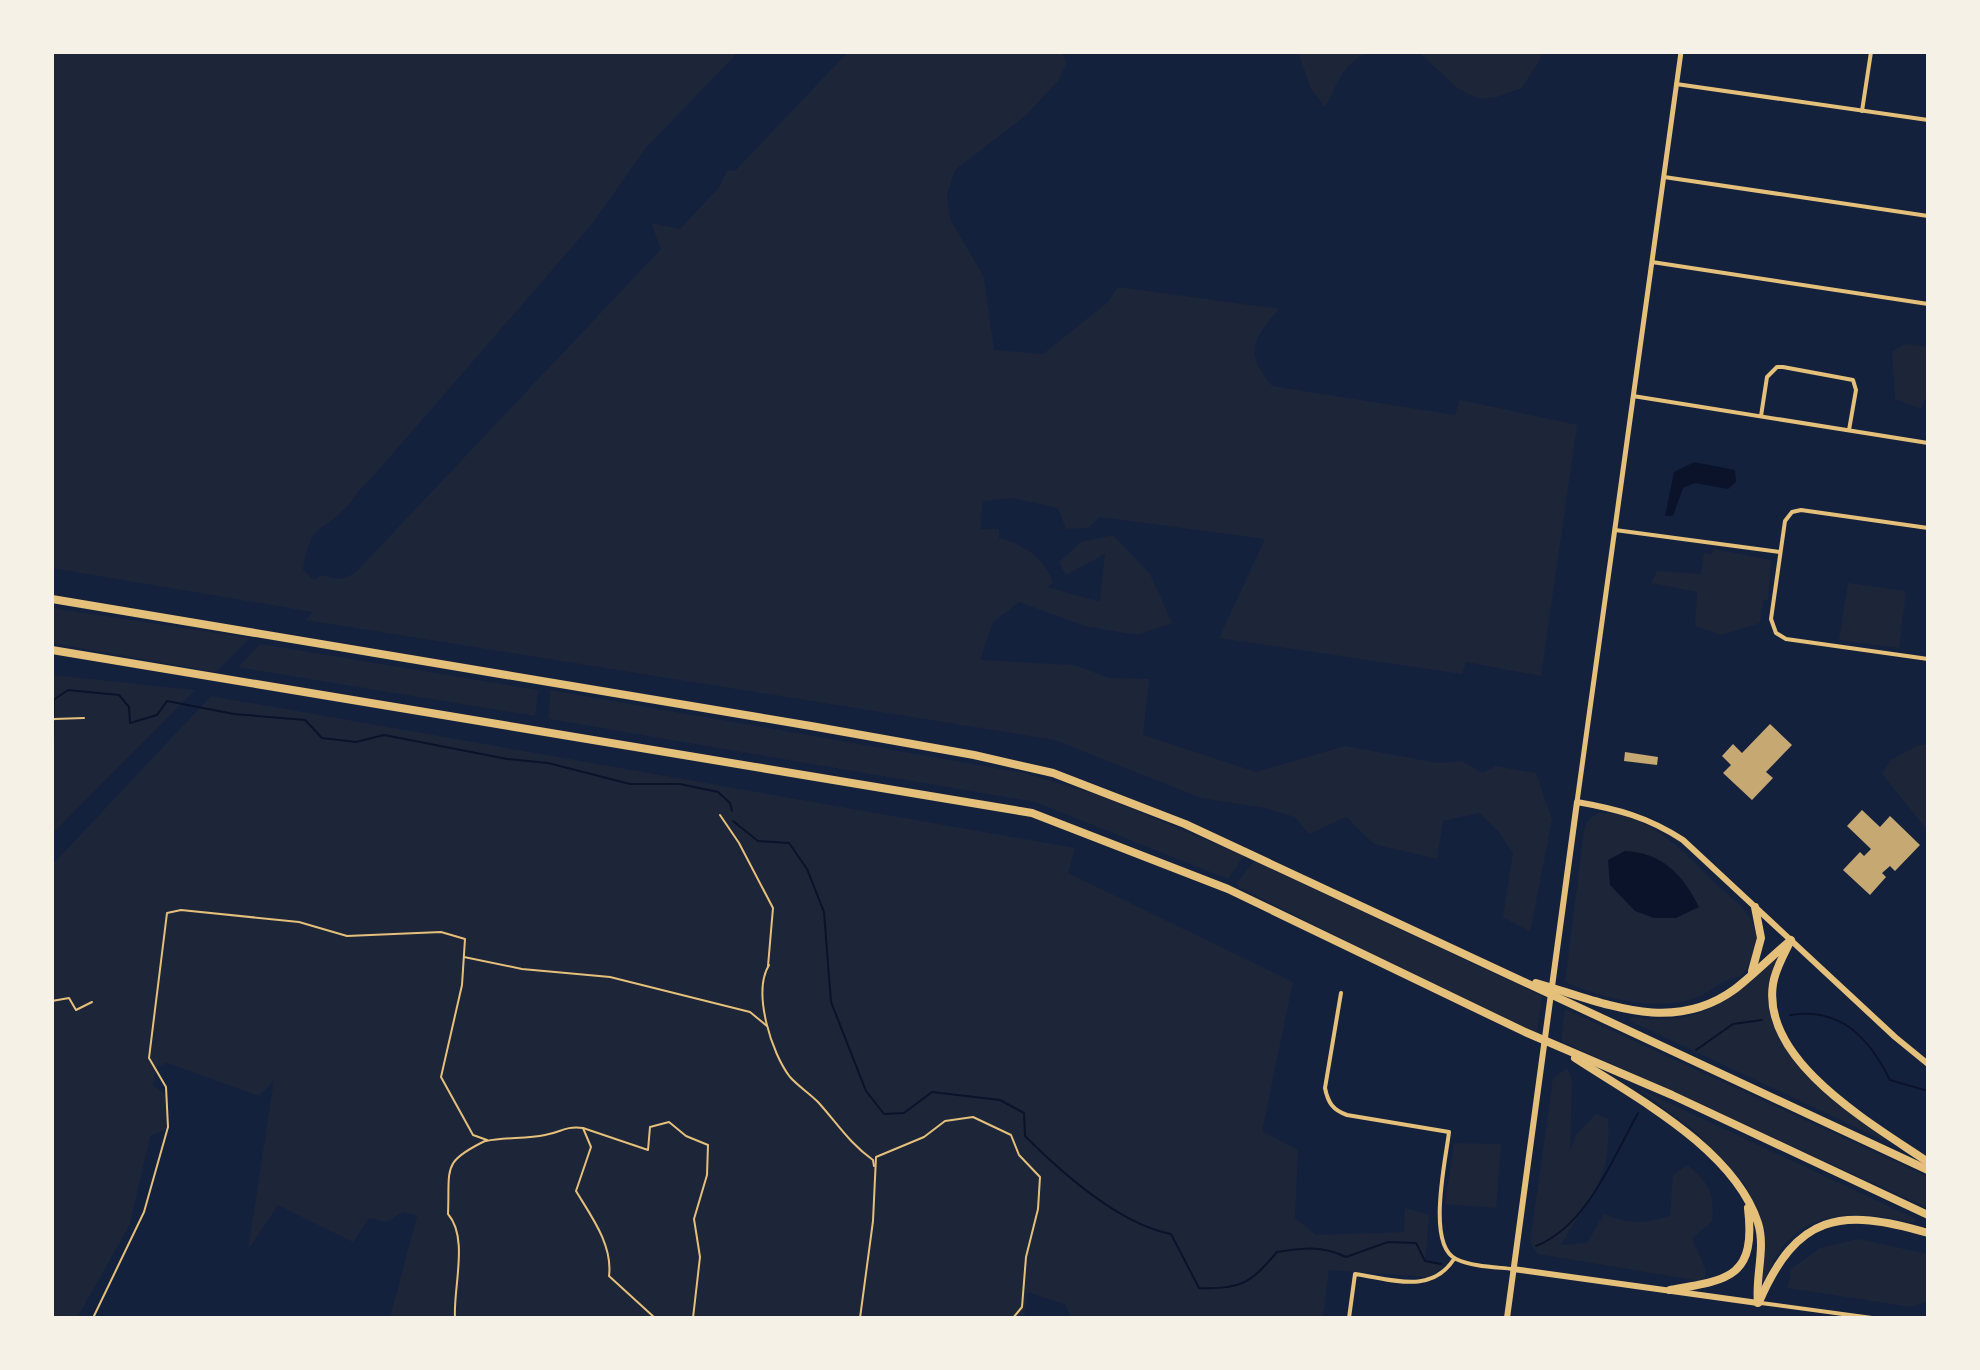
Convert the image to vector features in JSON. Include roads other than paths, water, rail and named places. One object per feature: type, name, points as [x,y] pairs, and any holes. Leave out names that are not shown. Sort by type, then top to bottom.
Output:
[{"type":"highway","points":[[52,599],[785,721],[1051,772],[1185,824],[1928,1170]]},
{"type":"highway","points":[[52,650],[1032,813],[1228,889],[1557,1046],[1672,1095],[1928,1215]]},
{"type":"highway","points":[[1749,975],[1760,947],[1755,907]]},
{"type":"highway","points":[[1518,978],[1601,1003],[1659,1015],[1711,1004],[1791,940]]},
{"type":"highway","points":[[1791,940],[1773,984],[1774,1016],[1782,1034],[1816,1079],[1849,1107],[1928,1162]]},
{"type":"highway","points":[[1557,1046],[1680,1127],[1725,1170],[1759,1224],[1758,1303]]},
{"type":"highway","points":[[1670,1290],[1713,1282],[1743,1263],[1752,1237],[1748,1203]]},
{"type":"highway","points":[[1758,1303],[1786,1250],[1819,1226],[1863,1220],[1928,1233]]},
{"type":"main road","points":[[1507,1318],[1577,802],[1627,811],[1683,840],[1928,1064]]},
{"type":"main road","points":[[1513,1269],[1758,1303]]},
{"type":"street","points":[[1577,802],[1681,52]]},
{"type":"street","points":[[1862,111],[1871,52]]},
{"type":"street","points":[[1676,84],[1928,120]]},
{"type":"street","points":[[1664,177],[1928,216]]},
{"type":"street","points":[[1652,262],[1928,304]]},
{"type":"street","points":[[1761,416],[1767,377],[1777,367],[1783,367],[1853,380],[1856,390],[1849,430]]},
{"type":"street","points":[[1633,396],[1928,443]]},
{"type":"street","points":[[1928,528],[1796,511],[1785,521],[1771,619],[1779,636],[1928,659]]},
{"type":"street","points":[[1615,530],[1780,552]]},
{"type":"street","points":[[1341,993],[1325,1088],[1327,1099],[1332,1107],[1347,1115],[1449,1132],[1441,1235],[1454,1259]]},
{"type":"street","points":[[1454,1259],[1513,1269]]},
{"type":"street","points":[[1349,1318],[1355,1274],[1430,1282],[1447,1270],[1454,1259]]},
{"type":"street","points":[[1758,1303],[1872,1318]]},
{"type":"waterway","points":[[52,701],[68,690],[119,695],[129,707],[130,723],[157,715],[167,701],[234,714],[305,720],[322,738],[356,742],[384,735],[507,759],[548,763],[630,784],[680,784],[718,792],[730,803],[732,811]]},
{"type":"waterway","points":[[53,748],[54,701]]},
{"type":"waterway","points":[[733,821],[758,841],[789,843],[807,869],[824,912],[831,1002],[866,1091],[884,1114],[904,1113],[932,1092],[1000,1100],[1024,1113],[1025,1136],[1074,1181],[1131,1220],[1171,1234],[1199,1288],[1235,1286],[1252,1278],[1277,1252],[1295,1249],[1320,1249],[1346,1257],[1388,1242],[1416,1243],[1425,1261],[1441,1264]]},
{"type":"waterway","points":[[1790,1015],[1808,1014],[1839,1021],[1863,1039],[1890,1080],[1928,1091]]},
{"type":"waterway","points":[[1696,1050],[1733,1024],[1762,1020]]},
{"type":"waterway","points":[[1536,1246],[1554,1236],[1584,1207],[1638,1113]]}]
